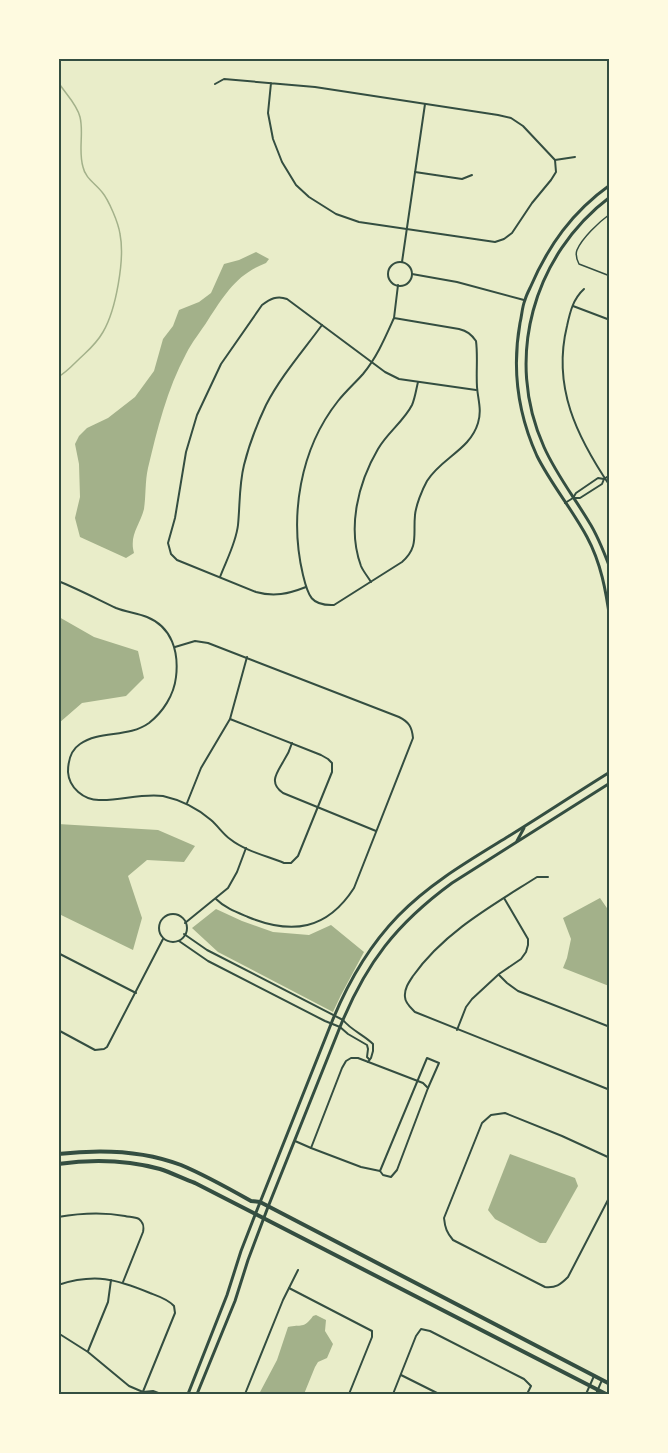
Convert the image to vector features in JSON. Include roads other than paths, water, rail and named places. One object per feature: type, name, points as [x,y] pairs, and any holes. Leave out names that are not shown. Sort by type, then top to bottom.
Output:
[{"type":"main road","points":[[609,185],[580,209],[556,238],[540,264],[524,300],[516,364],[520,404],[531,442],[543,467],[586,537],[598,565],[605,590],[609,620]]},
{"type":"main road","points":[[609,197],[589,214],[563,245],[550,266],[535,303],[526,350],[526,378],[535,424],[555,468],[595,533],[609,568]]},
{"type":"main road","points":[[524,300],[535,303]]},
{"type":"main road","points":[[188,1395],[227,1295],[241,1251],[331,1024],[363,960],[398,917],[446,876],[609,772]]},
{"type":"main road","points":[[197,1395],[235,1301],[268,1207],[340,1027],[351,1000],[371,966],[404,923],[436,895],[609,783]]},
{"type":"main road","points":[[516,843],[524,826]]},
{"type":"main road","points":[[119,1161],[120,1151]]},
{"type":"main road","points":[[58,1154],[120,1151],[159,1158],[180,1165],[251,1201],[260,1202],[609,1384]]},
{"type":"main road","points":[[58,1164],[80,1161],[119,1161],[160,1170],[195,1183],[606,1395]]},
{"type":"street","points":[[215,84],[224,79],[271,83],[315,87],[511,118],[523,126],[555,160],[556,172],[512,233],[495,242],[359,222],[336,214],[309,197],[297,185],[282,162],[273,139],[268,113],[271,83]]},
{"type":"street","points":[[402,262],[425,104]]},
{"type":"street","points":[[555,160],[575,157]]},
{"type":"street","points":[[415,172],[462,179],[472,175]]},
{"type":"street","points":[[402,262],[410,267],[412,274],[408,282],[398,285],[390,280],[388,271],[391,265],[402,262]]},
{"type":"street","points":[[412,274],[457,282],[524,300]]},
{"type":"street","points":[[394,318],[459,329],[472,335],[477,347],[477,390],[480,404],[478,423],[472,437],[440,464],[427,481],[415,514],[414,547],[409,556],[334,605],[322,605],[316,603],[306,587],[299,558],[296,534],[302,477],[313,444],[323,425],[338,401],[363,374],[383,344],[394,318],[398,285]]},
{"type":"street","points":[[584,289],[573,306],[566,328],[563,352],[566,398],[579,436],[609,486]]},
{"type":"street","points":[[306,587],[290,593],[266,595],[177,560],[171,554],[168,543],[175,518],[186,452],[197,415],[221,364],[262,305],[272,298],[287,299],[385,372],[399,379],[477,390]]},
{"type":"street","points":[[573,306],[609,320]]},
{"type":"street","points":[[220,577],[238,526],[240,483],[257,426],[276,388],[322,325]]},
{"type":"street","points":[[370,582],[362,566],[356,542],[359,494],[366,472],[379,448],[412,404],[418,382]]},
{"type":"street","points":[[573,498],[580,498],[602,484],[609,475]]},
{"type":"street","points":[[565,503],[598,478],[604,479]]},
{"type":"street","points":[[585,487],[589,492]]},
{"type":"street","points":[[58,581],[87,592],[117,609],[152,619],[165,628],[176,647],[177,668],[174,688],[158,715],[142,727],[130,732],[90,738],[80,744],[74,750],[68,767],[72,785],[81,794],[91,799],[149,795],[186,803],[211,819],[230,839],[284,863],[291,863],[298,856],[332,772],[332,763],[321,755],[230,719]]},
{"type":"street","points":[[176,647],[202,641],[399,717],[407,721],[412,729],[412,738],[354,888],[338,909],[311,924],[279,927],[264,924],[228,909],[216,899]]},
{"type":"street","points":[[186,803],[201,768],[230,719],[247,657]]},
{"type":"street","points":[[292,743],[285,760],[276,773],[277,789],[376,831]]},
{"type":"street","points":[[186,923],[180,916],[168,915],[161,922],[159,931],[163,939],[171,943],[179,941],[184,934],[186,923],[216,899],[234,880],[246,848]]},
{"type":"street","points":[[548,877],[537,877],[465,924],[420,967],[407,985],[405,997],[408,1006],[415,1012],[609,1090]]},
{"type":"street","points":[[457,1030],[466,1007],[472,999],[499,974],[521,959],[526,952],[528,945],[525,933],[504,898]]},
{"type":"street","points":[[184,934],[207,950],[343,1020],[373,1044],[371,1058],[368,1060]]},
{"type":"street","points":[[58,1030],[95,1050],[107,1047],[163,939]]},
{"type":"street","points":[[179,941],[208,961],[340,1027],[367,1045],[368,1060]]},
{"type":"street","points":[[58,953],[136,993]]},
{"type":"street","points":[[499,974],[518,991],[609,1027]]},
{"type":"street","points":[[311,1148],[346,1061],[351,1058],[368,1060],[423,1083],[428,1088]]},
{"type":"street","points":[[294,1141],[391,1177],[397,1170],[439,1063],[428,1058],[380,1172]]},
{"type":"street","points":[[609,1158],[505,1113],[490,1115],[478,1133],[444,1218],[445,1227],[453,1240],[544,1287],[553,1288],[568,1277],[609,1196]]},
{"type":"street","points":[[58,1217],[104,1213],[135,1218],[142,1222],[143,1232],[123,1282]]},
{"type":"street","points":[[245,1395],[298,1270]]},
{"type":"street","points":[[58,1285],[86,1278],[123,1282],[168,1300],[174,1306],[175,1313],[144,1394]]},
{"type":"street","points":[[88,1352],[108,1302],[111,1280]]},
{"type":"street","points":[[289,1288],[372,1331],[372,1338],[349,1395]]},
{"type":"street","points":[[393,1395],[416,1336],[421,1329],[430,1330],[524,1379],[531,1386],[527,1395]]},
{"type":"street","points":[[58,1333],[88,1352],[124,1382],[144,1394],[153,1392],[161,1395]]},
{"type":"street","points":[[400,1375],[439,1395]]},
{"type":"street","points":[[586,1395],[594,1376]]},
{"type":"street","points":[[597,1392],[602,1380]]},
{"type":"lane","points":[[609,214],[586,237],[577,250],[576,259],[579,264],[609,276]]},
{"type":"waterway","points":[[58,82],[78,112],[81,123],[81,155],[84,171],[104,194],[112,209],[120,231],[121,244],[120,270],[108,322],[91,348],[58,377]]}]
